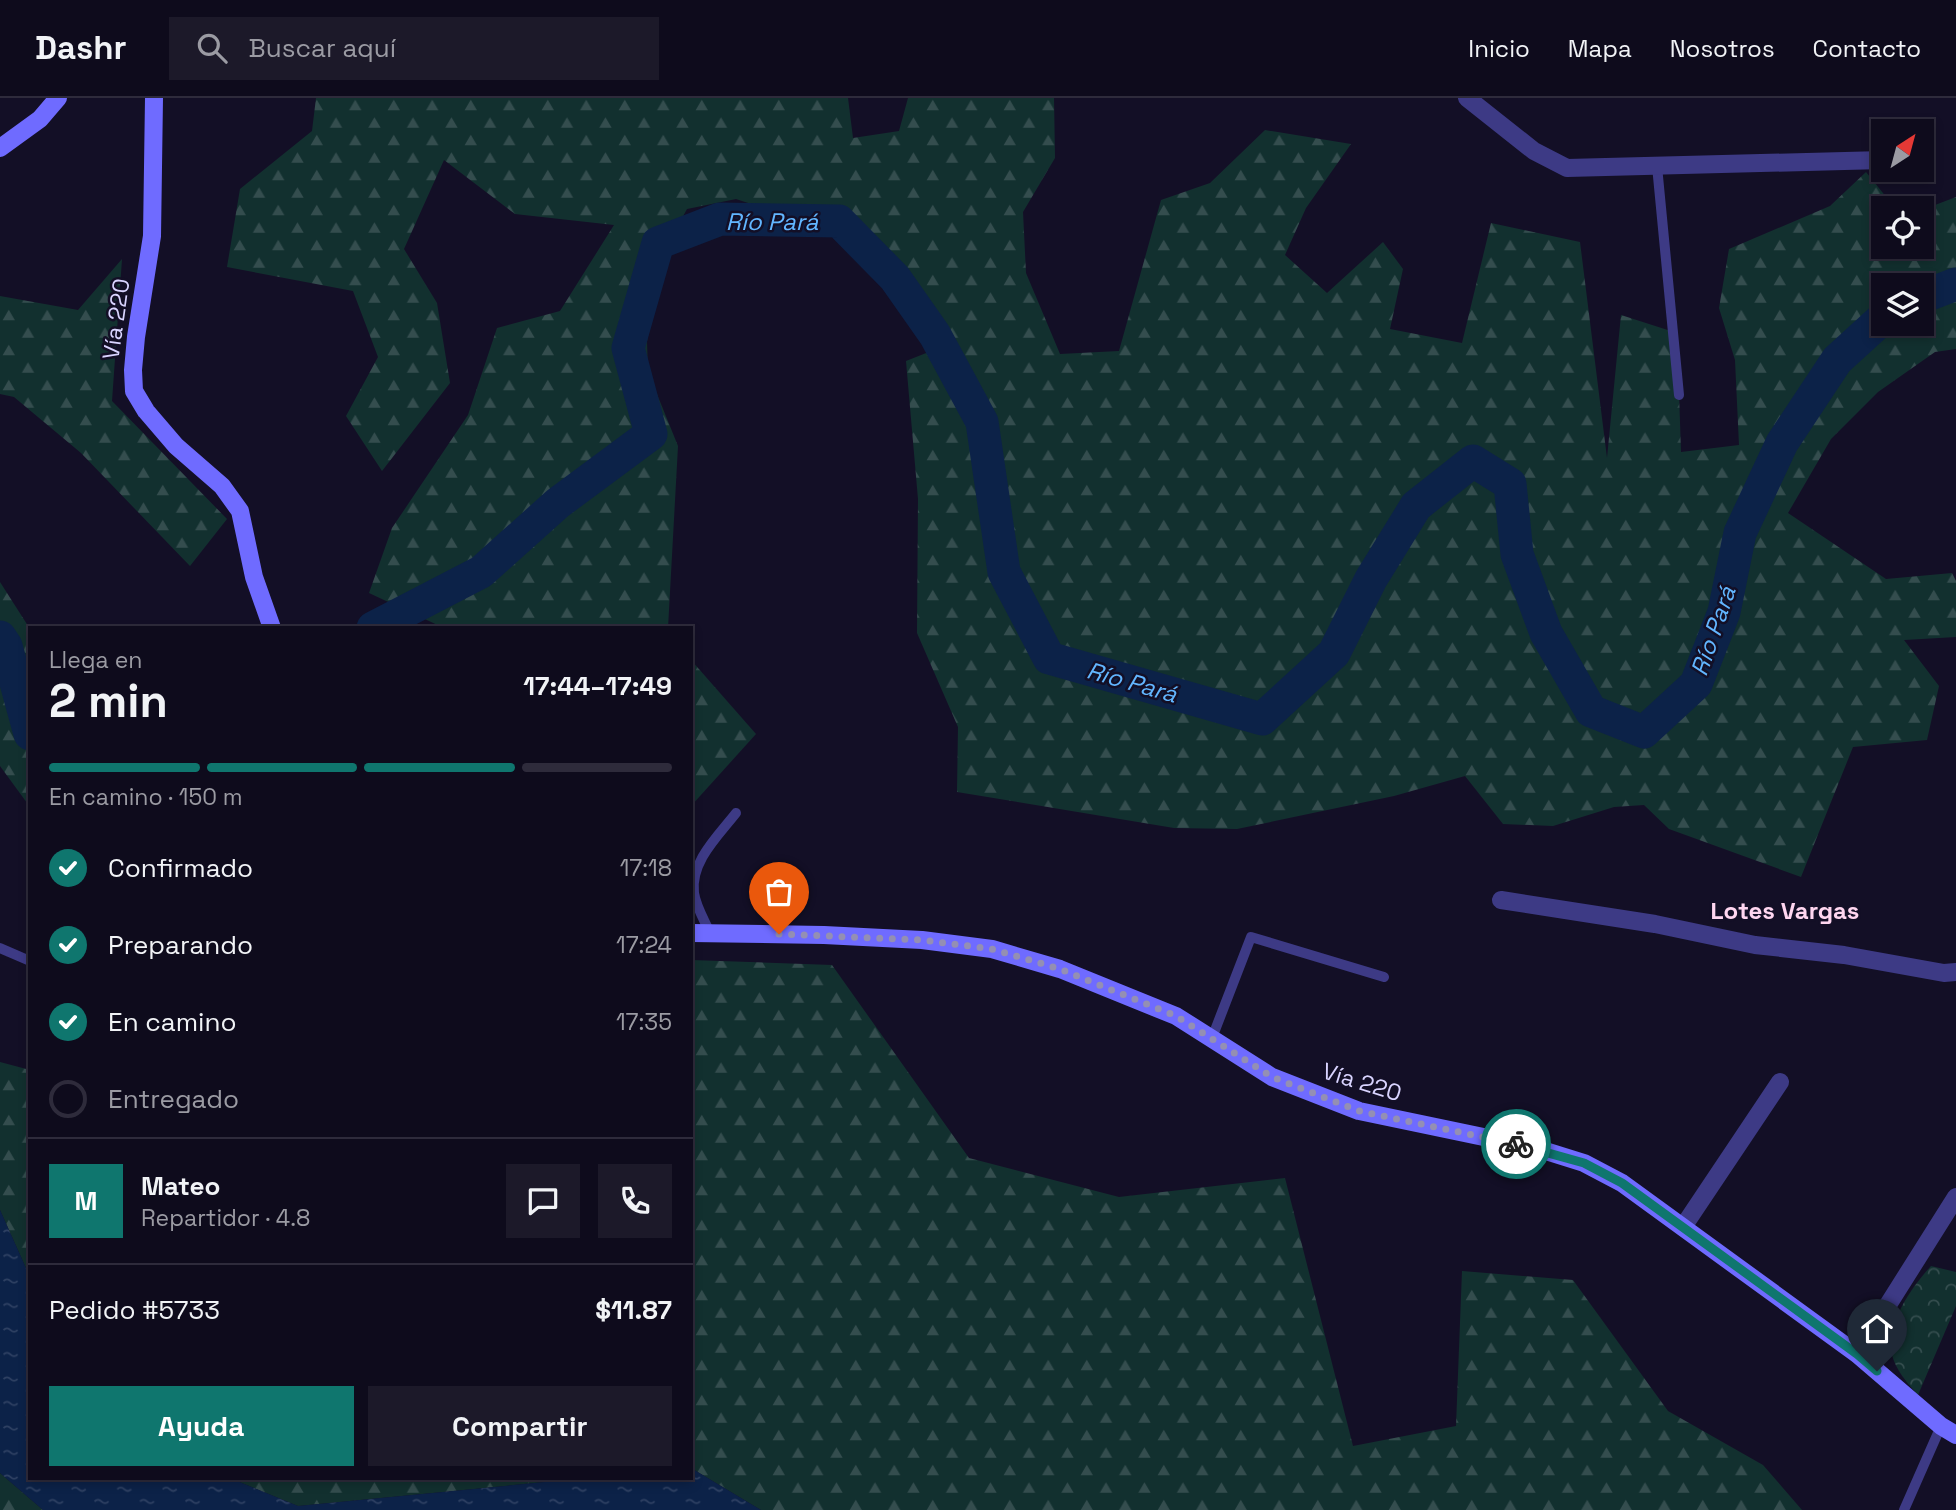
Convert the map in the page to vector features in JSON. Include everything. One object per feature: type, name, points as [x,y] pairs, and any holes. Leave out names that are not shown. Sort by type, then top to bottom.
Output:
[{"type":"main road","points":[[0,148],[40,119],[58,98]]},
{"type":"main road","name":"Vía 220","points":[[154,98],[152,236],[136,337],[134,391],[146,411],[176,446],[222,486],[240,511],[254,577],[271,626]]},
{"type":"main road","name":"Vía 220","points":[[693,933],[824,934],[922,940],[992,949],[1060,969],[1176,1016],[1272,1077],[1359,1111],[1536,1148],[1584,1163],[1622,1183],[1857,1354],[1949,1431]]},
{"type":"street","points":[[1466,98],[1534,151],[1567,169],[1871,160]]},
{"type":"street","points":[[1501,900],[1655,924],[1755,945],[1844,955],[1944,973],[1956,972]]},
{"type":"street","points":[[1683,1227],[1780,1082]]},
{"type":"street","points":[[1857,1354],[1956,1197]]},
{"type":"lane","points":[[1657,166],[1679,395]]},
{"type":"lane","points":[[710,933],[694,894],[694,880],[703,857],[736,813]]},
{"type":"lane","points":[[1212,1038],[1251,937],[1384,976]]},
{"type":"lane","points":[[0,948],[28,960]]},
{"type":"lane","points":[[1904,1510],[1949,1431]]},
{"type":"green space","points":[[316,98],[848,98],[853,138],[899,131],[908,98],[1054,98],[1055,158],[1023,212],[1026,273],[1060,354],[1119,351],[1161,200],[1210,183],[1265,130],[1351,144],[1306,208],[1285,255],[1327,293],[1383,242],[1403,269],[1390,329],[1462,343],[1491,223],[1580,242],[1607,458],[1621,315],[1677,333],[1681,452],[1739,445],[1735,360],[1719,308],[1729,249],[1830,206],[1866,172],[1871,182],[1874,182],[1885,196],[1871,196],[1871,259],[1934,259],[1934,205],[1956,197],[1956,349],[1935,352],[1878,392],[1831,439],[1788,513],[1886,579],[1952,573],[1956,581],[1956,637],[1904,640],[1939,686],[1927,740],[1853,747],[1801,877],[1669,829],[1644,805],[1614,807],[1553,826],[1503,824],[1465,776],[1394,796],[1237,829],[1174,828],[957,792],[958,727],[917,633],[918,499],[906,361],[949,344],[841,234],[736,199],[687,209],[662,254],[647,342],[648,372],[678,446],[668,626],[440,626],[369,593],[392,528],[468,415],[497,328],[560,311],[614,225],[515,214],[444,160],[404,249],[437,303],[450,383],[382,471],[346,416],[378,357],[353,291],[227,267],[240,189],[312,131]]},
{"type":"green space","points":[[122,259],[112,401],[227,519],[190,566],[81,453],[14,397],[0,394],[0,296],[78,310]]},
{"type":"green space","points":[[0,582],[28,626],[28,804],[0,766]]},
{"type":"green space","points":[[693,662],[756,734],[693,804]]},
{"type":"green space","points":[[693,960],[832,965],[969,1158],[1119,1197],[1285,1178],[1353,1446],[1456,1426],[1462,1271],[1573,1280],[1668,1411],[1763,1465],[1802,1510],[761,1510],[693,1469]]},
{"type":"green space","points":[[0,1062],[28,1069],[28,1273],[0,1210]]},
{"type":"green space","points":[[1931,1266],[1956,1272],[1956,1306],[1918,1395],[1897,1368],[1892,1355],[1892,1337],[1903,1304]]},
{"type":"green space","points":[[0,1473],[43,1510],[0,1510]]},
{"type":"green space","points":[[234,1480],[566,1480],[298,1506]]},
{"type":"water","points":[[0,1210],[28,1273],[28,1480],[234,1480],[298,1506],[566,1480],[693,1480],[693,1469],[761,1510],[43,1510],[0,1473]]},
{"type":"waterway","name":"Río Pará","points":[[377,626],[481,572],[558,503],[651,434],[628,348],[658,243],[720,219],[839,221],[895,278],[935,335],[982,422],[1004,572],[1049,658],[1262,719],[1334,653],[1371,579],[1416,506],[1473,461],[1510,484],[1517,554],[1546,633],[1591,711],[1644,732],[1696,684],[1724,612],[1740,533],[1782,443],[1837,360],[1871,329]]},
{"type":"waterway","name":"Río Pará","points":[[1934,292],[1956,284]]},
{"type":"waterway","name":"Río Pará","points":[[0,637],[6,646],[28,727]]},
{"type":"way so far","points":[[779,934],[922,940],[992,949],[1060,969],[1176,1016],[1272,1077],[1359,1111],[1516,1144]]},
{"type":"district","name":"Lotes Vargas","points":[[1785,910]]},
{"type":"route","points":[[1516,1144],[1584,1163],[1622,1183],[1877,1371]]}]
